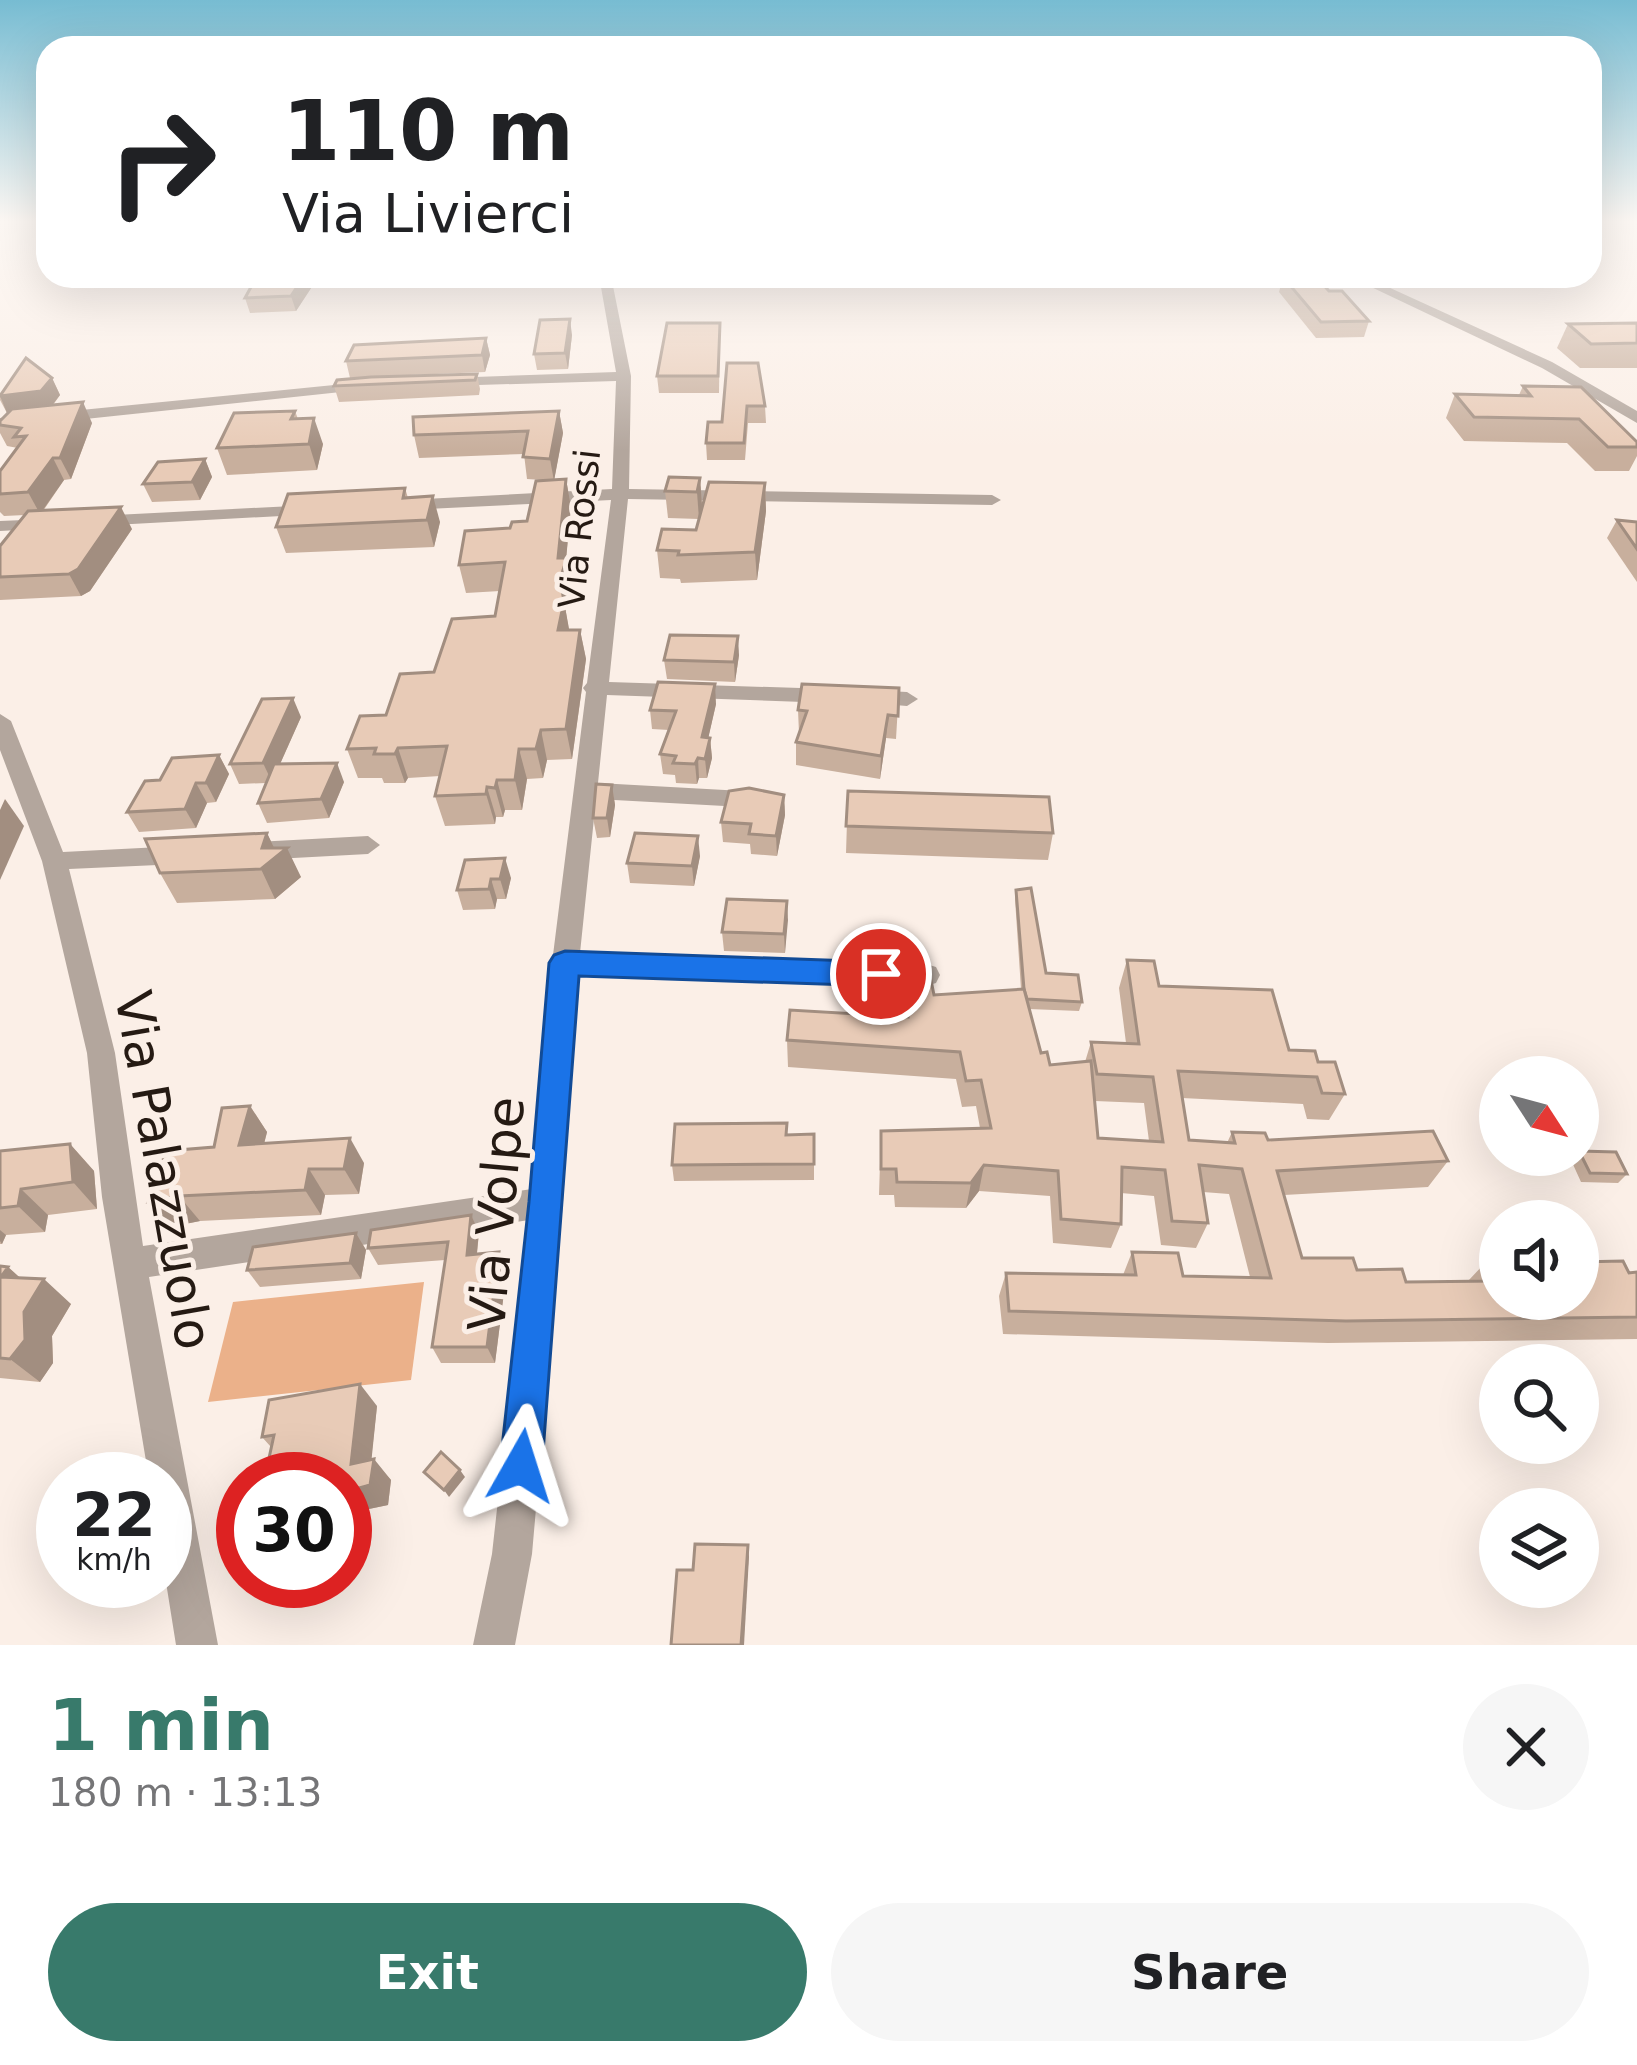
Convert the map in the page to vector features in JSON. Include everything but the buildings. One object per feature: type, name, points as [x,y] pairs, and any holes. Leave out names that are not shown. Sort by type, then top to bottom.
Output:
[{"type":"street","name":"Via Rossi","points":[[583,790],[620,494],[624,376],[609,297]]},
{"type":"street","points":[[1399,297],[1547,365],[1637,418]]},
{"type":"street","points":[[420,382],[624,376]]},
{"type":"street","points":[[0,423],[375,384]]},
{"type":"street","points":[[382,506],[620,494],[992,500]]},
{"type":"street","points":[[0,526],[334,508]]},
{"type":"street","points":[[594,688],[907,699]]},
{"type":"street","name":"Via Palazzuolo","points":[[0,721],[54,861],[101,1053],[130,1264],[197,1645]]},
{"type":"street","points":[[583,790],[742,799]]},
{"type":"street","name":"Via Volpe","points":[[494,1645],[512,1555],[583,790]]},
{"type":"street","points":[[54,861],[368,845]]},
{"type":"street","points":[[565,963],[926,976]]},
{"type":"street","points":[[130,1264],[548,1202]]},
{"type":"shaded area","points":[[424,1282],[411,1380],[208,1402],[233,1302]]},
{"type":"route","points":[[521,1466],[548,1202],[565,963],[881,974]]}]
